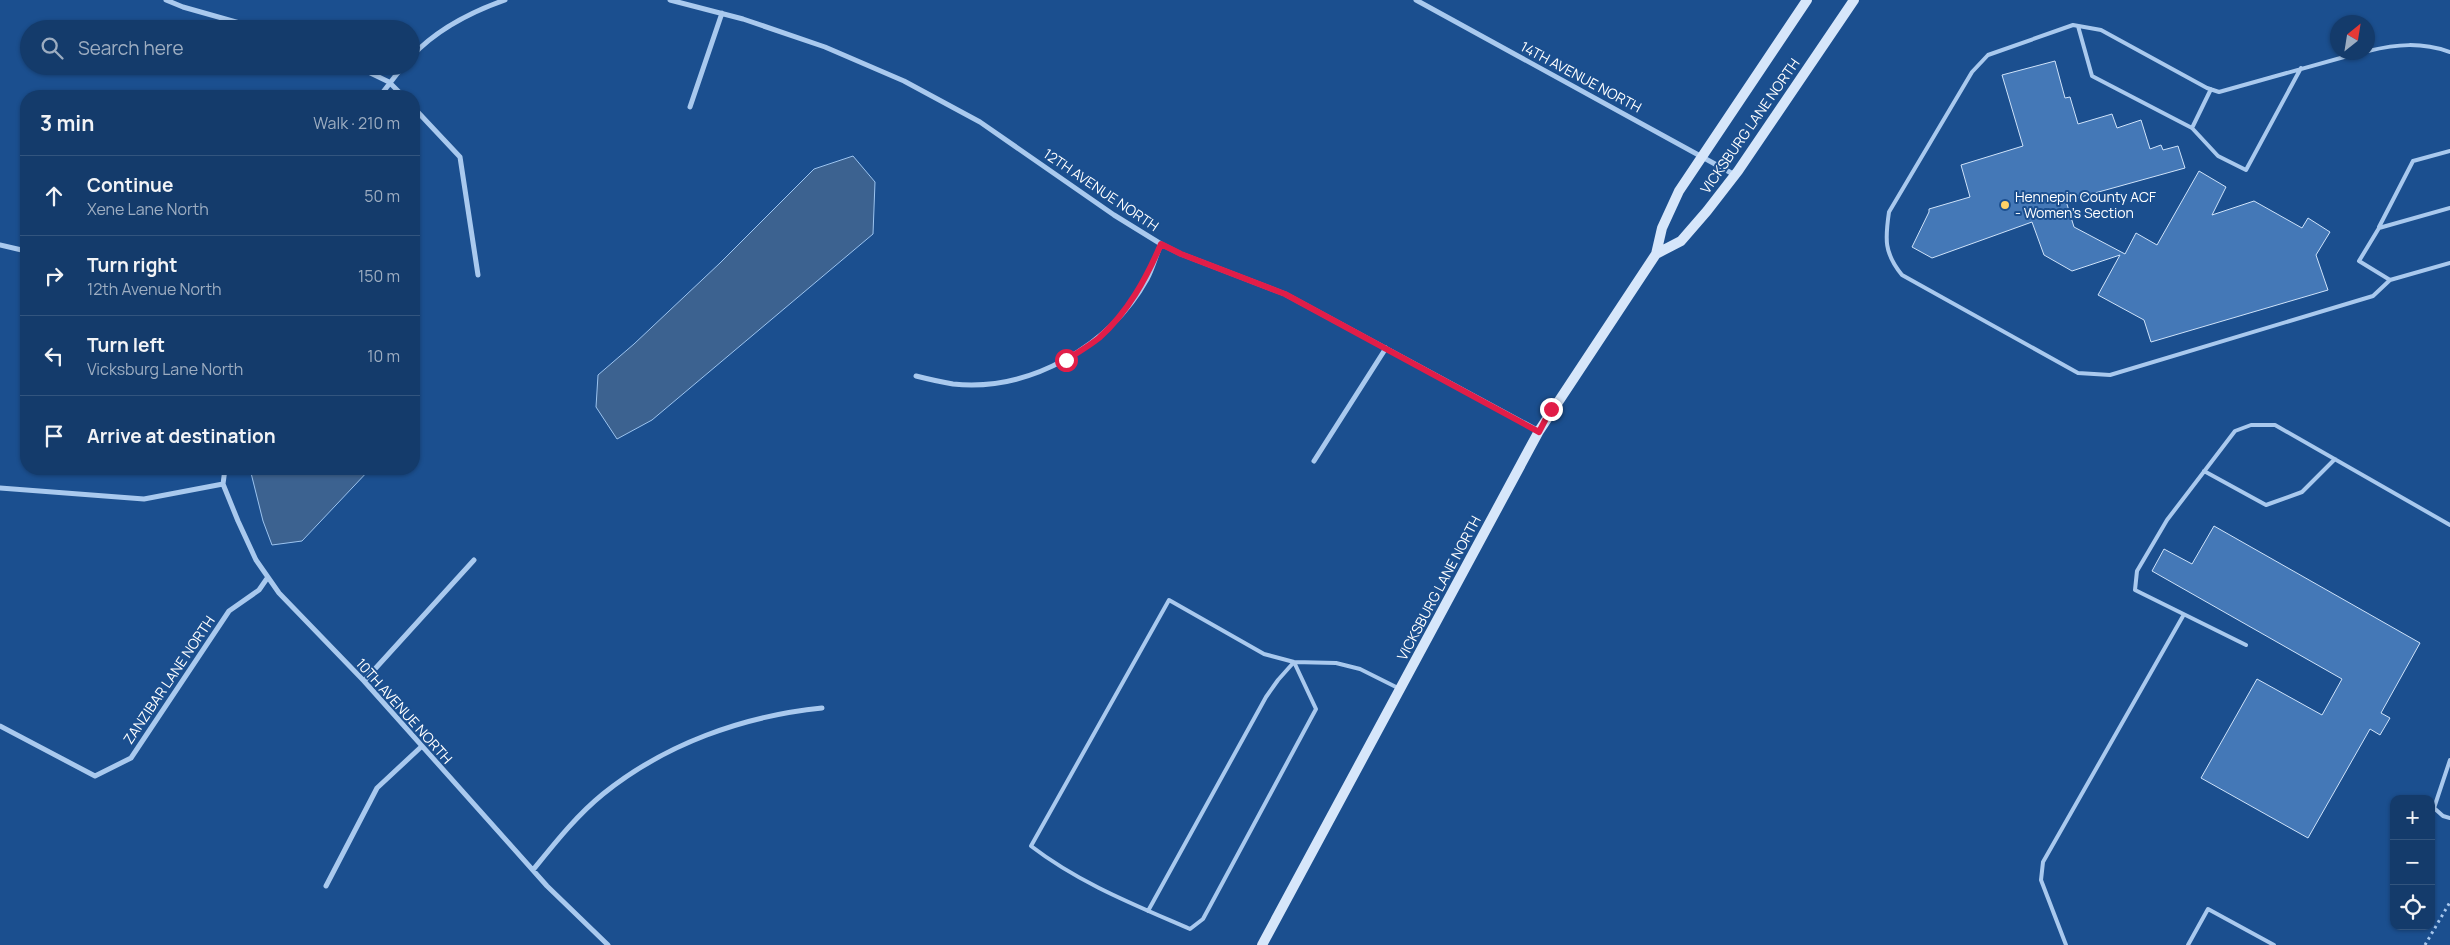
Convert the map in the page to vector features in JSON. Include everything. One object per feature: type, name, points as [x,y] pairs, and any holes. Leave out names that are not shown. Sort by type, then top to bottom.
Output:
[{"type":"main road","name":"VICKSBURG LANE NORTH","points":[[1262,945],[1539,432],[1656,254],[1662,228],[1671,206],[1702,156],[1807,0]]},
{"type":"main road","name":"VICKSBURG LANE NORTH","points":[[1656,254],[1687,235],[1735,175],[1854,0]]},
{"type":"street","points":[[166,0],[183,7],[229,20]]},
{"type":"street","points":[[420,48],[456,22],[505,0]]},
{"type":"street","name":"12TH AVENUE NORTH","points":[[670,0],[722,13],[825,47],[904,81],[980,122],[1114,215],[1161,244],[1181,254],[1285,294],[1539,432]]},
{"type":"street","name":"14TH AVENUE NORTH","points":[[1416,0],[1735,175]]},
{"type":"street","points":[[690,107],[722,13]]},
{"type":"street","points":[[375,75],[389,82],[397,90]]},
{"type":"street","points":[[384,90],[395,75]]},
{"type":"street","points":[[420,114],[460,157],[478,275]]},
{"type":"street","points":[[916,376],[954,384],[992,383],[1029,375],[1066,360],[1098,339],[1124,311],[1147,279],[1161,244]]},
{"type":"street","points":[[0,245],[20,250]]},
{"type":"street","points":[[1314,460],[1386,348]]},
{"type":"street","points":[[0,488],[144,499],[223,484],[224,475]]},
{"type":"street","name":"10TH AVENUE NORTH","points":[[223,484],[256,560],[279,593],[364,681],[421,747],[533,870],[608,945]]},
{"type":"street","points":[[364,681],[474,560]]},
{"type":"street","name":"ZANZIBAR LANE NORTH","points":[[0,726],[94,776],[131,758],[229,611],[259,590],[268,577]]},
{"type":"street","points":[[533,870],[565,830],[602,795],[643,765],[689,742],[737,724],[786,712],[822,708]]},
{"type":"street","points":[[326,886],[377,788],[421,747]]},
{"type":"lane","points":[[2332,60],[2219,92],[2101,30],[2073,25],[1988,55],[1972,72],[1889,212],[1885,237],[1890,262],[1902,275],[2078,373],[2110,375],[2373,296],[2390,280],[2450,263]]},
{"type":"lane","points":[[2078,26],[2092,76],[2192,128],[2218,156],[2246,170],[2301,68]]},
{"type":"lane","points":[[2375,49],[2396,44],[2438,48],[2450,52]]},
{"type":"lane","points":[[2192,128],[2211,89]]},
{"type":"lane","points":[[2390,280],[2359,261],[2379,228],[2413,161],[2450,151]]},
{"type":"lane","points":[[2379,228],[2450,208]]},
{"type":"lane","points":[[2246,645],[2183,616],[2135,590],[2137,571],[2167,520],[2235,431],[2251,425],[2275,425],[2450,525]]},
{"type":"lane","points":[[2204,471],[2266,505],[2302,492],[2335,460]]},
{"type":"lane","points":[[1294,662],[1316,708],[1204,919],[1190,929],[1111,895],[1055,864],[1032,846],[1169,600],[1264,654],[1294,662],[1336,662],[1360,669],[1400,689]]},
{"type":"lane","points":[[2066,945],[2041,880],[2043,862],[2183,616]]},
{"type":"lane","points":[[1148,911],[1266,697],[1294,662]]},
{"type":"lane","points":[[2450,760],[2434,808],[2443,816],[2450,818]]},
{"type":"lane","points":[[2188,945],[2208,909],[2274,945]]},
{"type":"path","points":[[2425,945],[2450,902]]},
{"type":"water","points":[[853,156],[875,182],[873,234],[652,420],[617,439],[596,407],[598,375],[634,344],[720,263],[814,169]]},
{"type":"water","points":[[252,475],[364,475],[302,541],[272,545],[263,521]]},
{"type":"building","name":"Hennepin County ACF - Women's Section","points":[[2055,61],[2065,98],[2070,97],[2078,124],[2112,114],[2117,128],[2141,120],[2150,149],[2161,145],[2163,150],[2178,146],[2185,168],[2066,201],[2074,227],[2125,254],[2136,233],[2157,245],[2199,171],[2226,187],[2212,215],[2254,201],[2302,228],[2308,218],[2330,232],[2316,255],[2328,290],[2151,342],[2144,320],[2098,295],[2120,255],[2072,271],[2044,255],[2032,222],[1932,258],[1912,247],[1929,209],[1970,197],[1961,165],[2023,146],[2002,75]]},
{"type":"building","points":[[2214,526],[2420,643],[2381,713],[2390,718],[2380,735],[2370,729],[2308,838],[2201,778],[2257,679],[2322,715],[2342,679],[2152,571],[2164,549],[2192,564]]},
{"type":"place","name":"Hennepin County ACF - Women's Section","points":[[2005,205]]},
{"type":"route","points":[[1066,360],[1098,339],[1124,311],[1147,279],[1161,244],[1181,254],[1285,294],[1539,432],[1551,409]]}]
